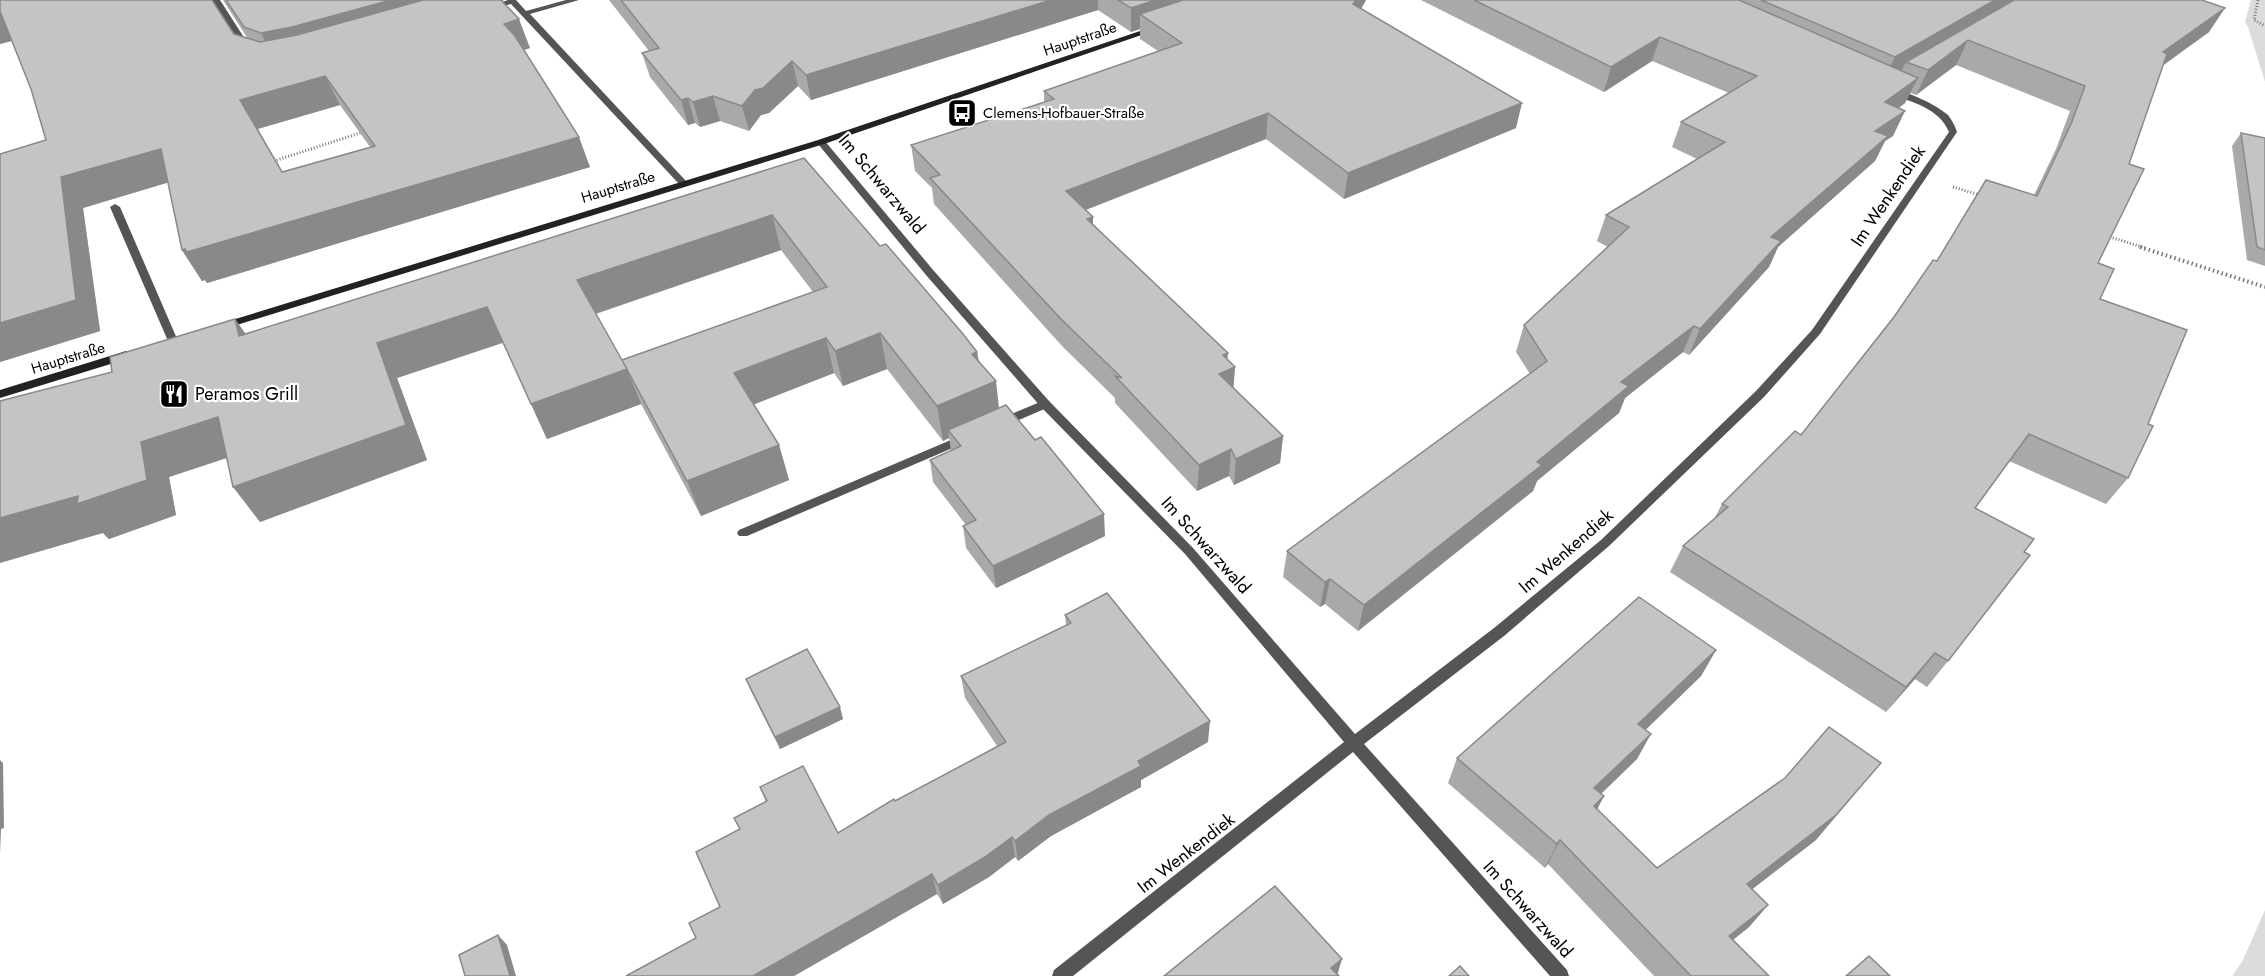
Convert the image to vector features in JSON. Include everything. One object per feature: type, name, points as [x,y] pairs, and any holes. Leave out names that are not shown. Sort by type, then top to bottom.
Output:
[{"type":"street","points":[[216,0],[255,60]]},
{"type":"street","points":[[526,13],[575,0]]},
{"type":"street","points":[[479,11],[513,1],[683,183]]},
{"type":"street","name":"Hauptstraße","points":[[217,327],[821,142],[1168,25]]},
{"type":"street","name":"Im Wenkendiek","points":[[1060,976],[1354,743],[1499,632],[1605,543],[1760,394],[1816,332],[1953,132],[1951,124],[1935,110],[1883,87],[1893,81]]},
{"type":"street","name":"Im Schwarzwald","points":[[821,142],[930,273],[1045,404],[1189,551],[1354,743],[1562,976]]},
{"type":"street","points":[[115,207],[173,340]]},
{"type":"street","name":"Hauptstraße","points":[[0,394],[140,351]]},
{"type":"street","points":[[743,533],[1045,404]]},
{"type":"path","points":[[2258,0],[2254,20],[2265,26]]},
{"type":"path","points":[[269,162],[371,129]]},
{"type":"path","points":[[1924,177],[1981,195]]},
{"type":"path","points":[[2106,236],[2265,287]]},
{"type":"shaded area","points":[[2251,0],[2265,0],[2265,82],[2245,22]]},
{"type":"shaded area","points":[[2265,910],[2265,976],[2232,976],[2242,962]]},
{"type":"building","points":[[0,0],[212,0],[234,34],[260,42],[297,35],[423,0],[501,0],[519,19],[504,24],[515,36],[579,137],[187,252],[185,249],[182,250],[161,149],[61,177],[76,300],[0,323],[0,154],[46,140],[31,89],[0,11]],"holes":[[[325,76],[375,146],[282,172],[240,100]]]},
{"type":"building","points":[[226,0],[391,0],[292,27],[261,33],[244,27]]},
{"type":"building","points":[[621,0],[1051,0],[806,75],[792,61],[763,88],[755,90],[742,106],[713,96],[693,102],[688,98],[681,100],[642,53],[659,48]]},
{"type":"building","points":[[1118,0],[1156,0],[1131,8]]},
{"type":"building","points":[[1183,0],[1356,0],[1353,4],[1522,103],[1348,173],[1268,113],[1066,191],[1093,217],[1087,219],[1228,353],[1223,355],[1235,367],[1219,374],[1283,436],[1236,459],[1231,449],[1199,465],[1115,376],[1122,378],[1061,319],[930,178],[940,175],[911,145],[1054,99],[1044,91],[1182,43],[1140,14]]},
{"type":"building","points":[[1474,0],[1739,0],[1918,78],[1885,102],[1905,111],[1875,131],[1888,136],[1771,237],[1781,241],[1700,329],[1694,326],[1621,382],[1629,386],[1537,462],[1542,465],[1364,605],[1330,579],[1325,582],[1287,551],[1547,361],[1524,325],[1629,227],[1606,215],[1725,142],[1681,122],[1757,76],[1660,37],[1611,67]]},
{"type":"building","points":[[1761,0],[1995,0],[1895,57]]},
{"type":"building","points":[[2014,0],[2202,0],[2225,8],[2163,52],[2167,54],[2129,164],[2144,169],[2098,263],[2114,269],[2100,299],[2187,330],[2148,424],[2153,426],[2128,478],[2029,434],[1975,508],[2034,539],[2024,552],[2030,555],[1948,661],[1935,653],[1906,687],[1683,546],[1728,507],[1722,504],[1795,431],[1801,435],[1894,317],[1933,260],[1937,261],[1986,180],[2037,196],[2071,124],[2085,86],[1968,40],[1928,70],[1906,62]]},
{"type":"building","points":[[2241,133],[2265,138],[2265,250],[2257,247]]},
{"type":"building","points":[[804,158],[880,246],[886,244],[963,334],[977,352],[972,354],[996,381],[937,406],[880,333],[835,351],[826,338],[734,373],[779,445],[687,481],[627,369],[531,404],[487,307],[377,343],[406,425],[233,487],[218,417],[141,442],[147,480],[77,504],[78,496],[0,518],[0,401],[112,372],[110,357],[235,319],[239,336]],"holes":[[[772,215],[827,287],[622,360],[623,362],[577,280]]]},
{"type":"building","points":[[1006,405],[1035,440],[1041,437],[1104,514],[993,566],[963,526],[976,520],[930,460],[961,446],[948,430]]},
{"type":"building","points":[[1107,593],[1210,721],[1138,761],[1141,766],[1049,815],[1015,841],[1012,837],[985,857],[938,885],[932,874],[753,976],[626,976],[696,938],[689,923],[720,907],[696,852],[740,829],[734,818],[767,801],[760,787],[803,766],[838,833],[894,799],[895,801],[1006,742],[961,676],[1071,623],[1065,615]]},
{"type":"building","points":[[1639,597],[1716,650],[1638,724],[1651,734],[1594,788],[1604,796],[1594,806],[1657,868],[1785,778],[1829,727],[1881,763],[1836,815],[1747,884],[1768,905],[1729,936],[1769,976],[1691,976],[1560,840],[1557,844],[1457,758]]},
{"type":"building","points":[[807,649],[840,707],[775,737],[746,679]]},
{"type":"building","points":[[1275,886],[1342,959],[1331,968],[1339,976],[1164,976]]},
{"type":"building","points":[[498,935],[510,976],[465,976],[459,955]]},
{"type":"building","points":[[1869,956],[1890,976],[1846,976]]},
{"type":"building","points":[[1460,966],[1469,976],[1449,976]]},
{"type":"place","name":"Clemens-Hofbauer-Straße","points":[[962,113]]},
{"type":"place","name":"Peramos Grill","points":[[174,394]]}]
